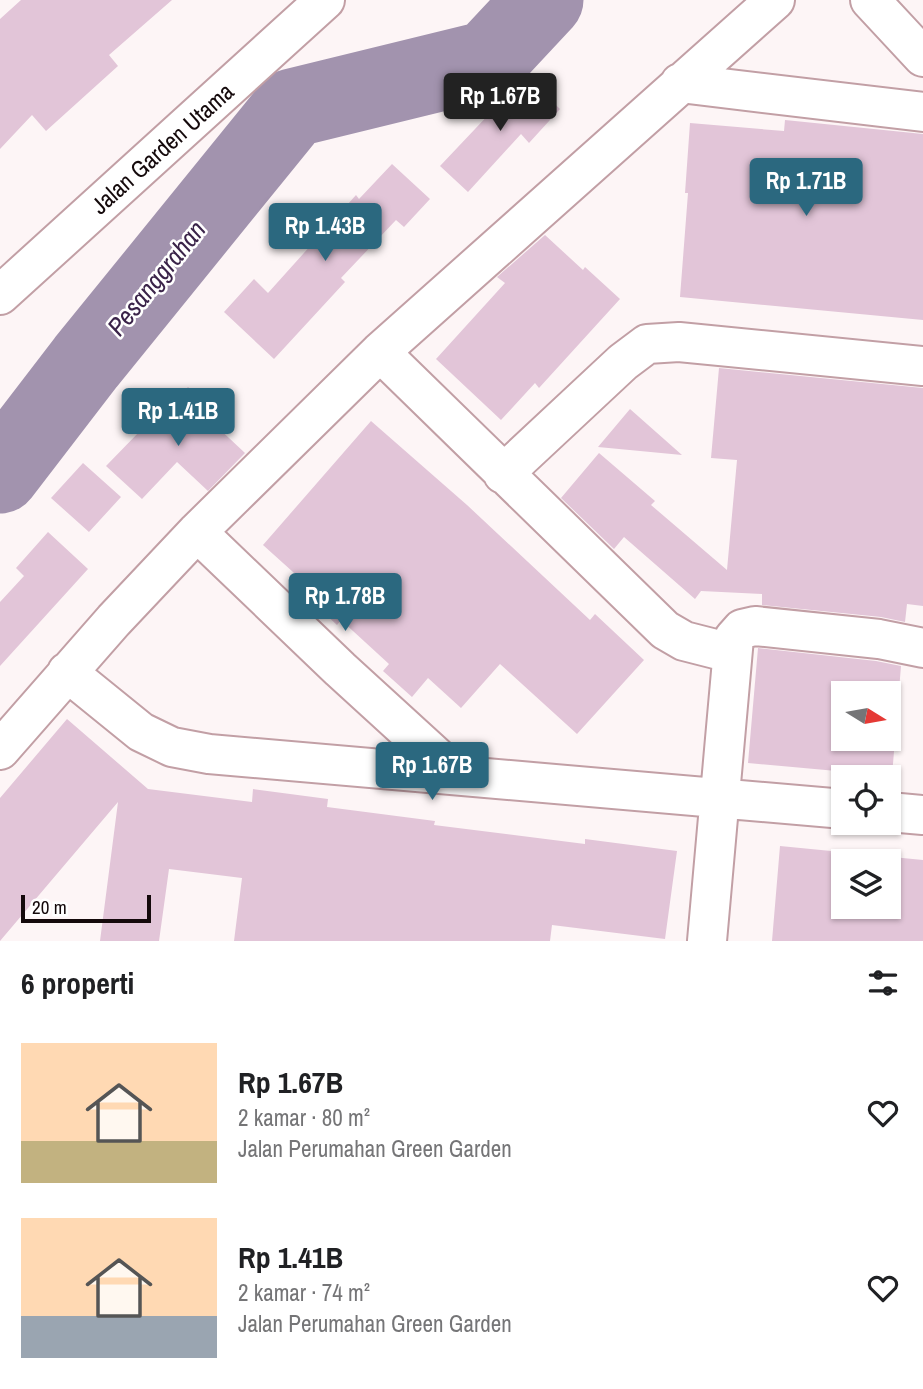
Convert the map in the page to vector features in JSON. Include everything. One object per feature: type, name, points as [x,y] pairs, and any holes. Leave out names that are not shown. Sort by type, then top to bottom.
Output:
[{"type":"street","name":"Jalan Garden Utama","points":[[0,295],[325,0]]},
{"type":"street","points":[[0,750],[67,672],[197,532],[380,352],[775,0]]},
{"type":"street","points":[[870,0],[923,57]]},
{"type":"street","points":[[680,83],[923,112]]},
{"type":"street","points":[[503,474],[623,362],[647,344],[679,342],[923,366]]},
{"type":"street","points":[[380,352],[665,630],[684,641],[731,653]]},
{"type":"street","points":[[197,532],[454,774]]},
{"type":"street","points":[[707,941],[734,638],[742,629],[755,626],[879,639],[923,648]]},
{"type":"street","points":[[67,672],[141,732],[172,747],[222,755],[831,808]]},
{"type":"street","points":[[901,813],[923,815]]},
{"type":"building","points":[[21,0],[172,0],[109,55],[118,66],[46,131],[32,115],[0,149],[0,19]]},
{"type":"building","points":[[525,76],[560,109],[529,143],[521,134],[468,192],[440,166]]},
{"type":"building","points":[[785,120],[923,134],[923,320],[680,297],[690,123],[784,131]]},
{"type":"building","points":[[392,164],[430,199],[404,227],[396,220],[341,278],[345,282],[274,359],[224,312],[254,279],[268,293],[356,195],[359,199]]},
{"type":"building","points":[[545,235],[620,299],[539,388],[535,383],[501,420],[436,359],[505,283],[497,277]]},
{"type":"building","points":[[719,368],[923,388],[923,606],[907,604],[905,622],[881,617],[762,605],[762,594],[701,591],[695,599],[624,537],[614,549],[561,498],[599,453],[655,501],[651,505],[727,570],[737,460],[711,458]]},
{"type":"building","points":[[188,387],[219,417],[213,423],[245,453],[208,491],[177,462],[142,499],[106,466],[140,431],[143,434]]},
{"type":"building","points":[[630,409],[682,455],[598,447]]},
{"type":"building","points":[[371,421],[467,505],[590,620],[595,614],[644,660],[577,734],[500,664],[461,708],[428,678],[412,697],[383,671],[389,664],[341,620],[337,625],[297,588],[303,581],[263,545]]},
{"type":"building","points":[[83,463],[121,497],[89,532],[51,498]]},
{"type":"building","points":[[48,532],[88,569],[0,666],[0,602],[24,576],[16,568]]},
{"type":"building","points":[[758,648],[901,666],[900,681],[831,681],[831,751],[894,751],[893,765],[831,765],[831,770],[748,763]]},
{"type":"building","points":[[67,719],[148,789],[252,802],[253,789],[328,799],[327,807],[435,821],[434,825],[585,844],[585,839],[677,851],[665,939],[552,925],[550,941],[234,941],[242,878],[169,869],[159,941],[100,941],[118,802],[0,941],[0,798]]},
{"type":"building","points":[[780,846],[831,851],[831,919],[901,919],[901,858],[923,860],[923,941],[772,941]]},
{"type":"waterway","name":"Pesanggrahan","points":[[0,474],[86,362],[292,108],[488,60],[544,0]]}]
